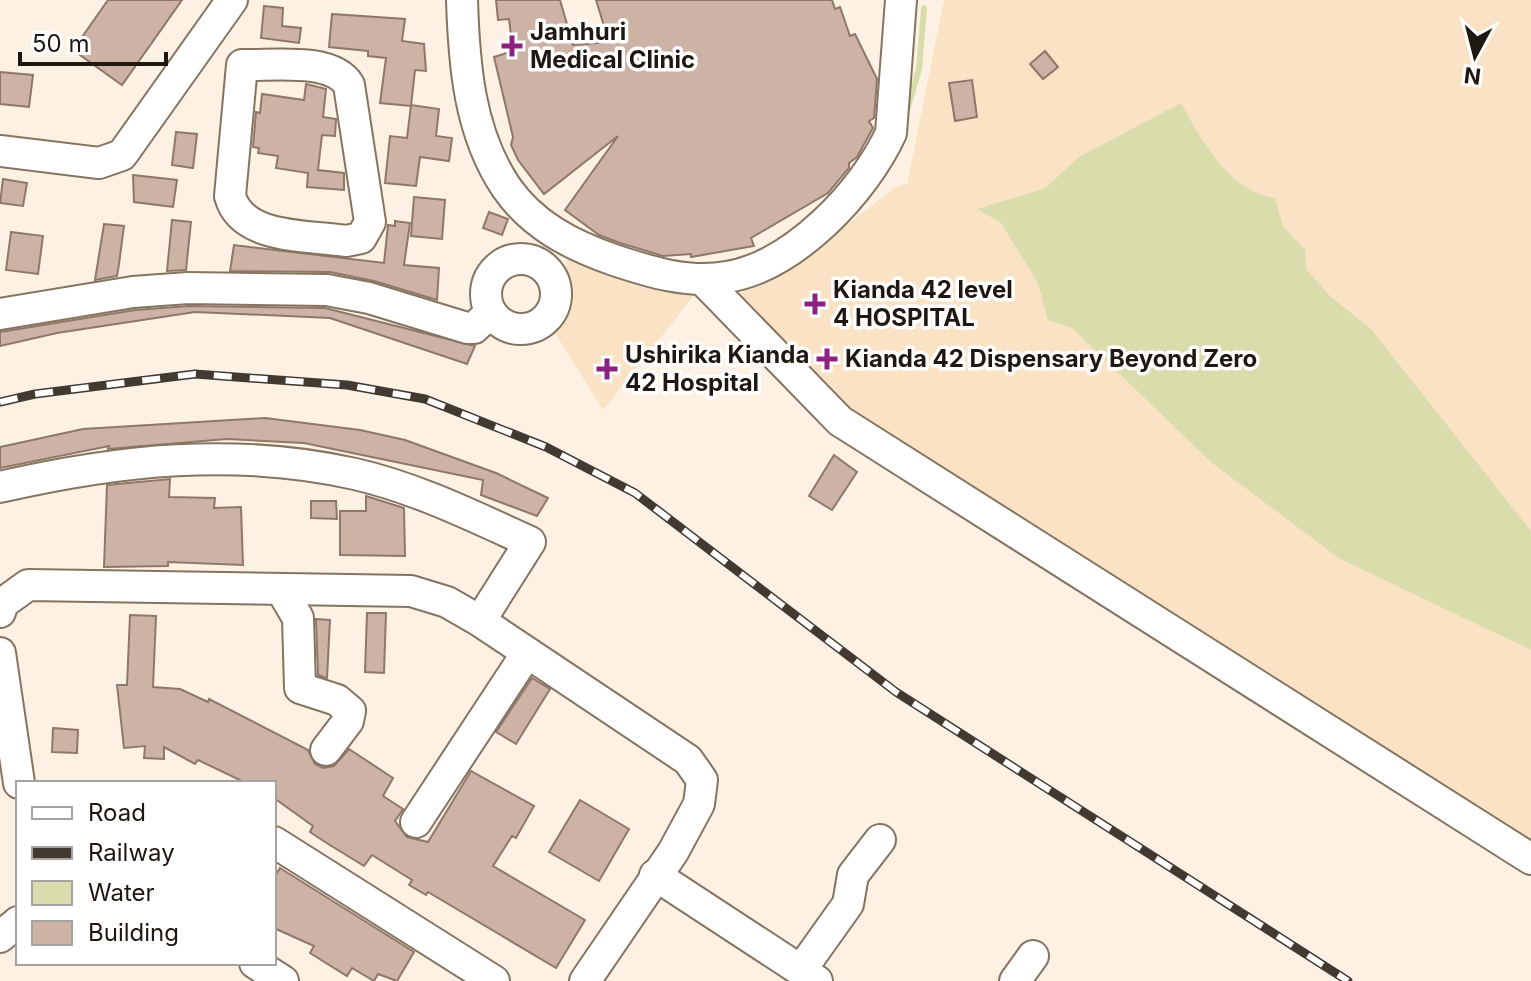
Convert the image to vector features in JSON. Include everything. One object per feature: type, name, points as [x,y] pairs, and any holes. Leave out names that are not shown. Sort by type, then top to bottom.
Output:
[{"type":"street","points":[[0,151],[99,163],[111,161],[133,143],[232,0]]},
{"type":"street","points":[[462,0],[463,45],[480,138],[514,198],[557,236],[633,266],[702,279],[729,277],[764,265],[805,238],[846,203],[882,153],[891,133],[901,0]]},
{"type":"street","points":[[200,46],[242,65],[332,70],[344,78],[349,85],[367,192],[370,222],[361,238],[346,241],[253,227],[237,215],[230,196],[242,65]]},
{"type":"street","points":[[537,263],[557,236]]},
{"type":"street","points":[[519,259],[537,263],[551,276],[557,293],[552,311],[540,325],[522,330],[503,326],[490,313],[485,295],[489,277],[501,264],[510,261],[519,259]]},
{"type":"street","points":[[702,279],[840,421],[1531,859]]},
{"type":"street","points":[[0,314],[73,299],[188,288],[327,290],[369,298],[467,328],[474,328],[490,313]]},
{"type":"street","points":[[0,487],[76,470],[154,460],[226,457],[355,474],[446,503],[530,542],[480,621]]},
{"type":"street","points":[[0,612],[3,603],[28,585],[411,591],[447,602],[480,621],[697,768],[702,780],[699,804],[673,852],[585,981]]},
{"type":"street","points":[[282,591],[298,618],[300,688],[337,700],[350,711],[348,721],[326,750]]},
{"type":"street","points":[[0,653],[19,781]]},
{"type":"street","points":[[416,822],[527,653]]},
{"type":"street","points":[[655,875],[809,975],[848,904],[853,875],[880,840]]},
{"type":"street","points":[[276,843],[494,981]]},
{"type":"street","points":[[0,937],[16,924]]},
{"type":"street","points":[[1015,981],[1033,956]]},
{"type":"street","points":[[258,965],[283,981]]},
{"type":"shaded area","points":[[944,0],[1531,0],[1531,848],[859,424],[861,410],[855,425],[730,299],[802,259],[896,187],[907,184]]},
{"type":"shaded area","name":"Ushirika Kianda 42 Hospital","points":[[568,256],[696,293],[603,410],[552,328]]},
{"type":"water","points":[[1181,103],[1208,148],[1231,175],[1259,194],[1275,198],[1283,227],[1305,249],[1306,269],[1330,296],[1371,329],[1531,531],[1531,650],[1340,559],[1212,463],[1072,328],[1048,320],[1038,283],[1001,223],[977,209],[1044,189],[1079,157]]},
{"type":"building","points":[[108,0],[182,0],[122,85],[73,50]]},
{"type":"building","points":[[496,0],[560,0],[573,45],[609,42],[596,0],[832,0],[835,9],[840,7],[850,36],[855,34],[877,79],[874,118],[869,121],[873,128],[857,157],[849,163],[849,168],[828,193],[751,238],[754,246],[691,257],[691,254],[663,256],[620,243],[599,235],[565,210],[618,136],[544,194],[518,160],[511,145],[513,137],[494,57],[513,51],[509,19],[498,20]]},
{"type":"building","points":[[264,6],[283,8],[282,26],[301,28],[299,43],[261,38]]},
{"type":"building","points":[[332,14],[405,19],[402,41],[424,44],[426,71],[415,70],[411,106],[380,103],[386,58],[368,56],[368,51],[329,47]]},
{"type":"building","points":[[1045,51],[1058,67],[1043,79],[1030,64]]},
{"type":"building","points":[[0,72],[33,75],[29,107],[0,104]]},
{"type":"building","points":[[972,80],[977,117],[955,121],[949,83]]},
{"type":"building","points":[[306,84],[326,89],[323,117],[336,119],[335,136],[322,135],[318,170],[344,173],[344,190],[307,187],[308,173],[276,168],[278,156],[258,153],[259,148],[253,147],[256,112],[260,113],[262,94],[304,100]]},
{"type":"building","points":[[411,105],[439,109],[436,136],[452,138],[449,161],[420,157],[416,186],[385,183],[390,136],[407,138]]},
{"type":"building","points":[[176,132],[197,134],[193,168],[172,165]]},
{"type":"building","points":[[133,175],[177,180],[173,207],[134,202]]},
{"type":"building","points":[[3,179],[27,183],[23,206],[0,203]]},
{"type":"building","points":[[414,197],[445,200],[442,239],[411,236]]},
{"type":"building","points":[[489,212],[508,219],[502,235],[483,228]]},
{"type":"building","points":[[172,220],[191,222],[186,270],[167,271]]},
{"type":"building","points":[[395,221],[410,223],[404,265],[439,268],[437,300],[374,281],[330,272],[230,271],[234,245],[384,263],[388,225],[395,226]]},
{"type":"building","points":[[104,224],[124,226],[119,264],[117,276],[95,280]]},
{"type":"building","points":[[11,232],[43,236],[38,274],[6,270]]},
{"type":"building","points":[[189,306],[325,308],[475,346],[467,364],[330,318],[195,312],[57,333],[0,346],[0,332],[135,310]]},
{"type":"building","points":[[265,418],[360,430],[405,440],[496,473],[548,498],[537,516],[481,495],[483,480],[304,443],[227,439],[108,449],[109,446],[0,468],[0,447],[83,429]]},
{"type":"building","points":[[834,455],[857,472],[832,510],[809,496]]},
{"type":"building","points":[[170,479],[169,497],[215,498],[214,508],[241,507],[243,565],[168,562],[168,566],[104,567],[107,485]]},
{"type":"building","points":[[366,496],[404,508],[405,556],[340,555],[340,511],[366,511]]},
{"type":"building","points":[[311,501],[336,501],[337,519],[311,518]]},
{"type":"building","points":[[367,613],[386,613],[384,673],[365,672]]},
{"type":"building","points":[[130,615],[156,616],[153,687],[180,689],[208,702],[209,699],[308,750],[315,764],[323,768],[334,766],[349,749],[393,778],[383,796],[403,809],[395,821],[407,837],[428,842],[471,771],[534,806],[516,838],[512,836],[493,866],[585,920],[556,968],[428,892],[426,895],[409,885],[412,880],[372,855],[364,866],[310,832],[313,826],[276,799],[276,781],[242,781],[198,760],[195,764],[164,747],[164,759],[144,758],[145,746],[124,748],[117,685],[127,685]]},
{"type":"building","points":[[316,619],[330,620],[327,678],[318,675]]},
{"type":"building","points":[[532,678],[550,689],[516,744],[496,732]]},
{"type":"building","points":[[53,728],[78,730],[77,753],[52,752]]},
{"type":"building","points":[[580,800],[629,829],[599,881],[549,852]]},
{"type":"building","points":[[280,868],[414,952],[397,981],[378,974],[374,981],[352,968],[347,976],[310,953],[314,946],[276,929],[276,875]]},
{"type":"waterway","points":[[906,114],[919,69],[924,8]]},
{"type":"railway","points":[[0,402],[35,394],[195,374],[347,385],[425,399],[546,447],[635,493],[896,692],[1348,981]]},
{"type":"place","name":"Jamhuri Medical Clinic","points":[[512,46]]},
{"type":"place","name":"Kianda 42 level 4 HOSPITAL","points":[[815,304]]},
{"type":"place","name":"Kianda 42 Dispensary Beyond Zero","points":[[827,359]]},
{"type":"place","name":"Ushirika Kianda 42 Hospital","points":[[607,369]]}]
